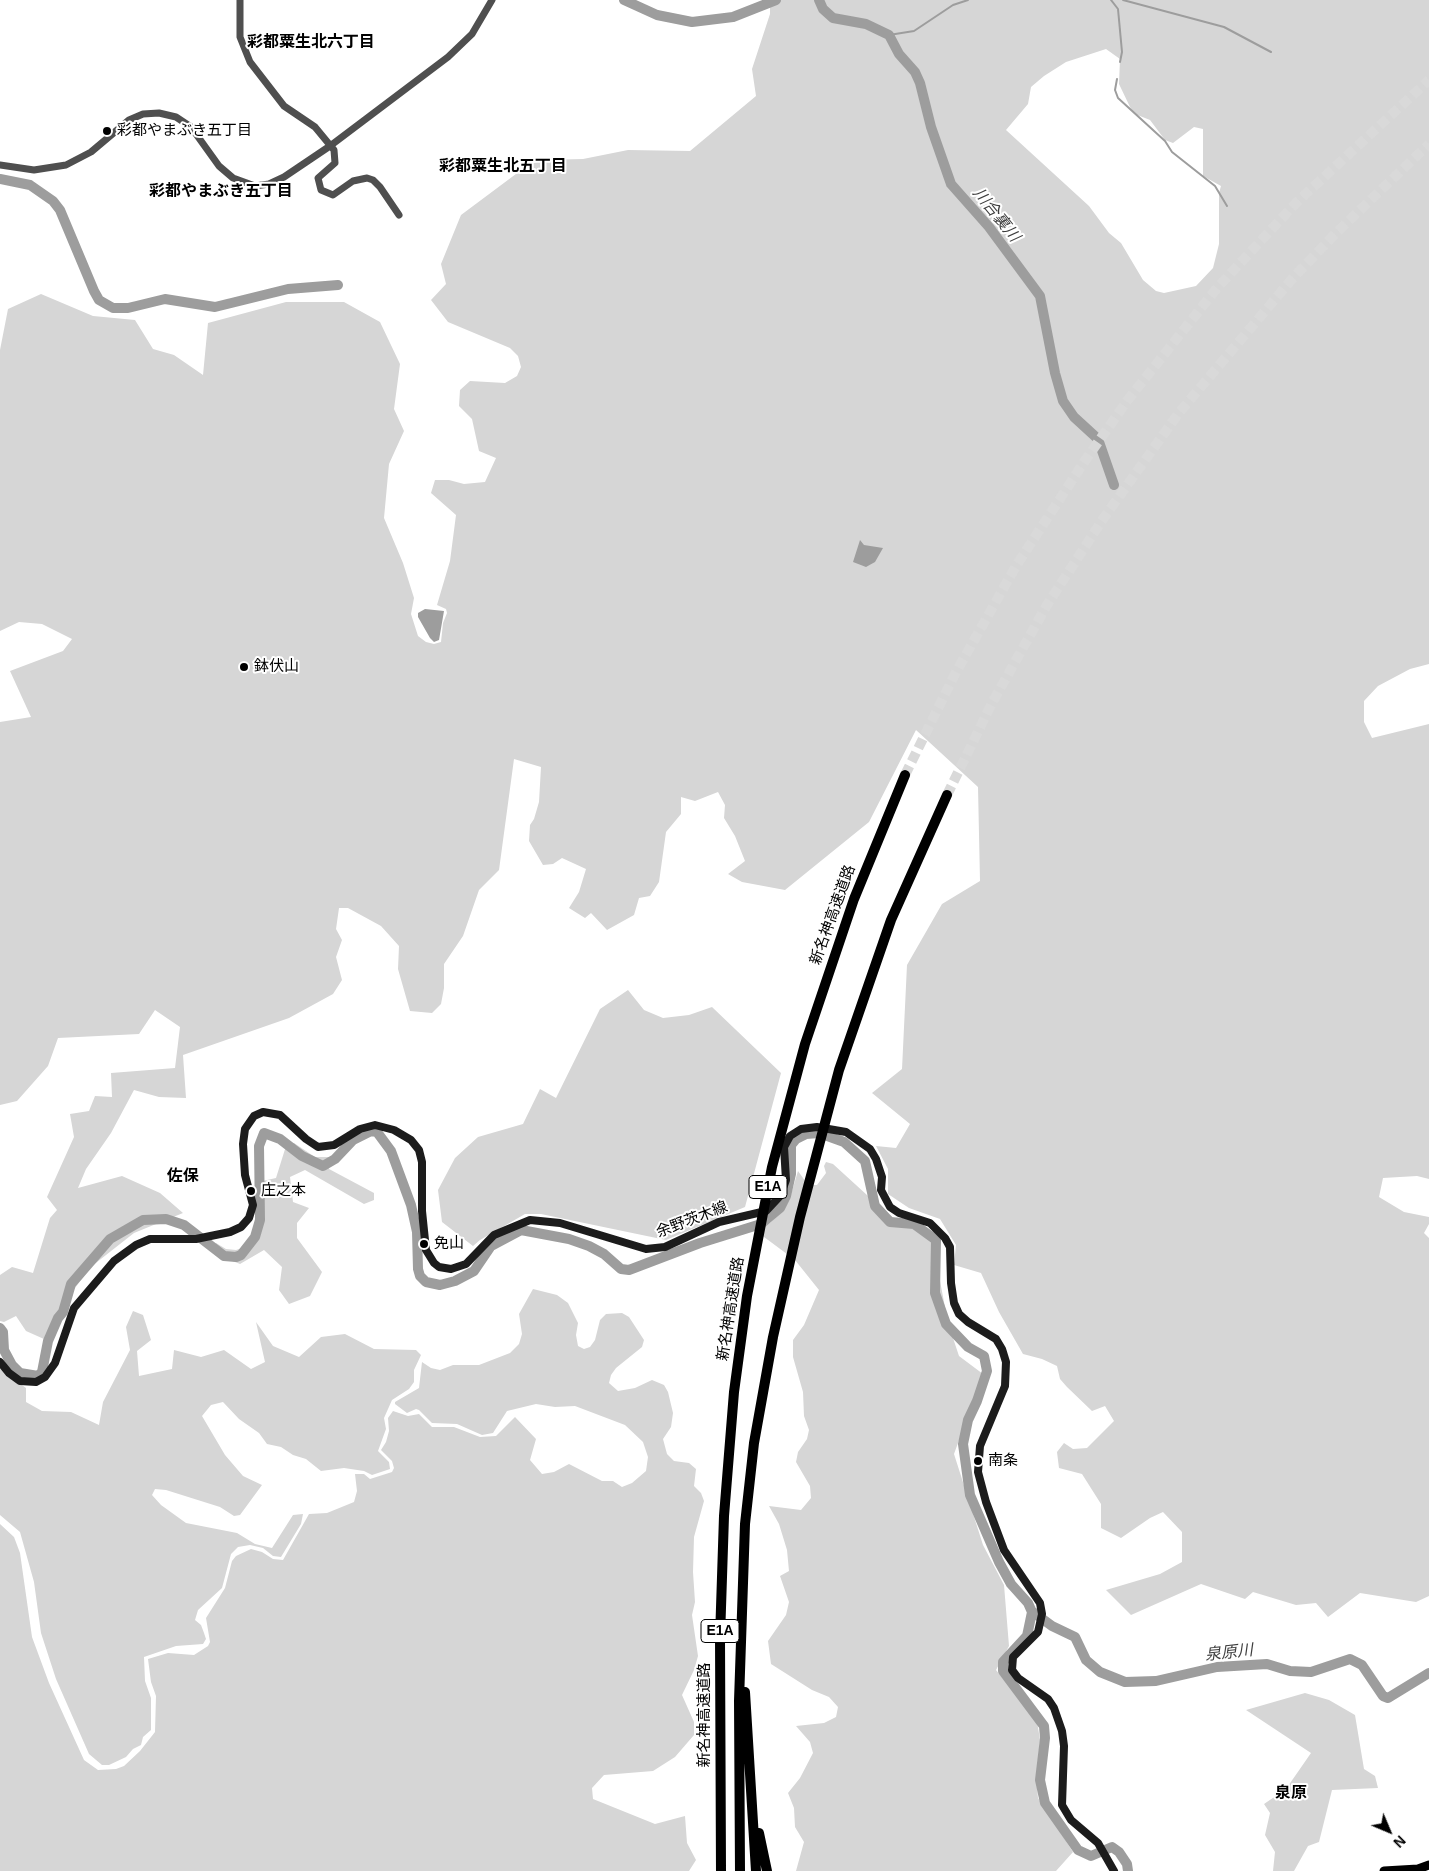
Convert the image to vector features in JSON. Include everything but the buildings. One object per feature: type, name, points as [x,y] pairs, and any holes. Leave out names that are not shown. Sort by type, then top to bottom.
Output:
[{"type":"highway","name":"新名神高速道路","points":[[721,1871],[721,1608],[725,1499],[734,1392],[747,1296],[772,1167],[787,1104],[823,986],[878,837],[904,776]]},
{"type":"highway","name":"E1A","points":[[740,1871],[739,1701],[745,1524],[754,1443],[773,1337],[813,1161],[839,1070],[891,920],[947,795]]},
{"type":"highway","points":[[745,1524],[745,1684],[756,1871]]},
{"type":"highway","points":[[750,1783],[767,1871]]},
{"type":"main road","name":"余野茨木線","points":[[0,1362],[9,1373],[20,1381],[36,1382],[45,1377],[55,1363],[74,1308],[114,1261],[131,1248],[150,1239],[196,1239],[241,1227],[249,1218],[253,1205],[245,1175],[245,1129],[254,1116],[263,1112],[280,1115],[306,1139],[318,1147],[334,1145],[360,1129],[375,1125],[394,1130],[411,1140],[419,1150],[422,1162],[422,1211],[426,1250],[430,1260],[439,1267],[451,1269],[466,1264],[494,1235],[530,1220],[560,1223],[646,1249],[665,1247],[719,1222],[766,1211],[780,1196],[784,1188],[786,1180],[784,1147],[790,1136],[801,1129],[817,1127],[846,1132],[870,1149],[876,1159],[882,1178],[881,1190],[890,1206],[899,1213],[930,1223],[945,1238],[950,1247],[951,1282],[954,1303],[959,1314],[968,1322],[996,1339],[1002,1349],[1006,1362],[1005,1386],[980,1446],[978,1472],[986,1502],[1004,1550],[1040,1603],[1042,1618],[1038,1632],[1013,1657],[1012,1670],[1018,1678],[1048,1699],[1054,1708],[1062,1731],[1064,1746],[1062,1805],[1071,1820],[1101,1847],[1114,1871]]},
{"type":"main road","points":[[1384,1871],[1418,1868],[1429,1865]]},
{"type":"street","points":[[240,0],[240,37],[250,62],[284,106],[315,127],[330,146],[336,160],[332,167],[318,178],[321,190],[333,195],[353,181],[367,178],[373,180],[380,187],[399,215]]},
{"type":"street","points":[[0,165],[34,170],[66,165],[94,150],[131,119],[147,113],[159,112],[187,122],[223,170],[233,178],[248,184],[262,185],[277,181],[330,146],[460,47],[479,23],[492,0]]},
{"type":"shaded area","points":[[770,0],[1429,0],[1429,664],[1410,669],[1378,686],[1364,701],[1364,722],[1372,738],[1429,724],[1429,1179],[1417,1176],[1383,1178],[1379,1197],[1404,1212],[1429,1217],[1429,1224],[1424,1233],[1429,1238],[1429,1596],[1416,1602],[1360,1593],[1328,1617],[1316,1603],[1296,1605],[1253,1592],[1245,1599],[1201,1584],[1131,1615],[1106,1590],[1160,1574],[1182,1562],[1182,1532],[1163,1512],[1150,1518],[1121,1538],[1101,1528],[1101,1504],[1082,1474],[1059,1468],[1057,1452],[1064,1443],[1073,1449],[1087,1448],[1114,1421],[1105,1406],[1092,1411],[1067,1387],[1060,1379],[1057,1366],[1042,1359],[1023,1354],[999,1312],[981,1273],[954,1265],[956,1245],[940,1219],[909,1208],[888,1194],[888,1169],[876,1146],[896,1148],[910,1124],[872,1093],[902,1069],[907,965],[942,904],[980,881],[978,787],[916,730],[869,822],[785,890],[742,882],[728,874],[745,861],[735,836],[724,818],[725,805],[718,792],[695,801],[681,797],[681,814],[666,832],[659,882],[650,896],[639,898],[634,915],[607,930],[591,913],[585,918],[569,908],[579,892],[586,869],[562,858],[553,864],[543,865],[529,841],[530,825],[534,819],[539,802],[541,767],[514,759],[499,870],[479,890],[463,936],[444,964],[444,988],[441,1004],[432,1013],[410,1011],[398,969],[399,946],[381,926],[348,908],[339,908],[336,929],[342,940],[336,957],[342,980],[333,994],[289,1018],[183,1055],[186,1098],[159,1097],[134,1090],[111,1133],[86,1169],[78,1188],[122,1176],[160,1193],[183,1213],[134,1233],[92,1266],[64,1302],[44,1339],[26,1331],[16,1316],[4,1322],[0,1321],[0,1275],[12,1267],[33,1273],[50,1218],[57,1210],[47,1197],[74,1137],[70,1114],[89,1111],[95,1096],[112,1097],[111,1073],[175,1068],[180,1027],[155,1010],[139,1034],[58,1038],[48,1066],[17,1101],[0,1105],[0,722],[31,717],[10,671],[63,651],[72,639],[42,624],[19,622],[0,631],[0,350],[8,309],[41,294],[93,316],[135,320],[153,349],[174,355],[203,375],[208,323],[286,302],[344,302],[380,322],[400,364],[394,409],[404,431],[389,464],[384,518],[403,563],[414,598],[411,614],[418,636],[426,642],[434,644],[441,642],[443,623],[447,613],[446,609],[437,605],[450,561],[456,515],[431,493],[435,480],[449,480],[464,484],[485,482],[496,458],[479,451],[472,419],[459,406],[460,390],[470,381],[505,383],[517,376],[521,367],[518,356],[510,348],[448,322],[431,300],[446,284],[441,264],[461,215],[528,165],[543,160],[583,159],[628,150],[690,151],[756,96],[752,69],[770,14]],"holes":[[[1106,49],[1120,59],[1119,84],[1130,107],[1135,114],[1150,120],[1165,140],[1173,143],[1194,127],[1203,129],[1203,176],[1221,186],[1219,193],[1219,244],[1213,268],[1196,286],[1164,293],[1156,291],[1143,280],[1121,243],[1109,233],[1089,206],[1006,130],[1028,104],[1031,87],[1066,62]]]},
{"type":"shaded area","points":[[860,540],[864,545],[883,548],[875,562],[866,567],[853,562]]},
{"type":"shaded area","points":[[425,609],[444,611],[439,640],[434,642],[418,617],[418,613]]},
{"type":"shaded area","points":[[628,990],[644,1010],[663,1018],[689,1015],[712,1007],[781,1073],[745,1207],[666,1240],[541,1214],[525,1214],[473,1246],[442,1222],[438,1190],[455,1158],[478,1137],[523,1124],[540,1089],[556,1098],[600,1009]]},
{"type":"shaded area","points":[[294,1143],[315,1157],[331,1157],[329,1169],[374,1193],[374,1200],[364,1204],[305,1170],[290,1177],[293,1202],[309,1208],[297,1223],[297,1238],[322,1272],[310,1296],[289,1304],[279,1290],[282,1267],[264,1250],[240,1264],[215,1254],[216,1243],[226,1249],[236,1250],[254,1244],[260,1211],[258,1182],[276,1178],[286,1146]]},
{"type":"shaded area","points":[[826,1162],[833,1164],[890,1216],[914,1227],[933,1244],[948,1323],[959,1356],[983,1374],[954,1454],[983,1545],[1004,1585],[1009,1646],[996,1670],[1037,1721],[1040,1740],[1036,1778],[1038,1798],[1073,1852],[1056,1871],[796,1871],[804,1842],[795,1827],[794,1808],[788,1793],[800,1778],[813,1753],[810,1742],[796,1726],[824,1723],[836,1717],[838,1707],[829,1697],[812,1690],[771,1664],[768,1641],[786,1615],[789,1602],[780,1576],[789,1571],[787,1550],[779,1524],[769,1506],[801,1510],[811,1498],[810,1486],[796,1462],[798,1452],[807,1439],[809,1430],[804,1416],[803,1392],[793,1357],[793,1340],[804,1325],[819,1290],[795,1260],[756,1231],[755,1227],[770,1223],[781,1213],[789,1201],[798,1171],[808,1185],[817,1185],[826,1173],[824,1166]]},
{"type":"shaded area","points":[[533,1289],[557,1295],[568,1303],[578,1323],[576,1335],[578,1346],[584,1349],[590,1347],[595,1340],[600,1320],[606,1314],[622,1313],[629,1317],[644,1340],[642,1347],[616,1368],[611,1375],[609,1383],[618,1391],[635,1388],[652,1380],[664,1385],[668,1392],[673,1413],[671,1427],[663,1439],[667,1454],[674,1461],[689,1463],[696,1469],[694,1486],[701,1493],[704,1501],[694,1537],[693,1572],[695,1602],[692,1615],[698,1656],[694,1670],[682,1695],[694,1722],[694,1735],[675,1757],[653,1771],[604,1775],[592,1788],[593,1799],[655,1824],[685,1816],[687,1843],[696,1860],[689,1871],[0,1871],[0,1524],[14,1537],[20,1553],[32,1637],[49,1683],[84,1760],[98,1770],[116,1769],[124,1766],[140,1751],[155,1732],[156,1696],[151,1682],[148,1659],[168,1653],[194,1655],[208,1646],[210,1642],[206,1618],[225,1588],[232,1561],[236,1556],[251,1549],[262,1552],[273,1559],[283,1560],[309,1514],[327,1513],[354,1502],[357,1491],[355,1474],[364,1474],[370,1479],[392,1472],[394,1468],[392,1461],[381,1450],[386,1442],[389,1431],[388,1418],[393,1411],[408,1416],[419,1414],[432,1427],[454,1427],[480,1437],[496,1436],[515,1417],[536,1439],[530,1460],[542,1474],[554,1472],[569,1464],[602,1481],[613,1481],[622,1487],[632,1483],[646,1471],[648,1457],[643,1442],[625,1425],[575,1406],[555,1407],[536,1404],[507,1411],[493,1433],[482,1435],[457,1424],[432,1423],[419,1410],[416,1409],[407,1413],[395,1404],[395,1402],[419,1388],[422,1362],[431,1368],[440,1370],[453,1365],[479,1365],[510,1353],[519,1344],[522,1334],[519,1314]]},
{"type":"shaded area","points":[[133,1311],[143,1315],[151,1340],[137,1351],[139,1376],[172,1369],[174,1350],[201,1357],[224,1350],[251,1369],[265,1362],[256,1322],[273,1346],[299,1357],[321,1337],[345,1334],[374,1349],[416,1350],[421,1355],[414,1370],[414,1382],[409,1389],[392,1400],[384,1418],[386,1429],[378,1451],[389,1462],[390,1469],[372,1475],[364,1471],[344,1468],[321,1471],[306,1459],[293,1455],[281,1447],[267,1444],[259,1433],[239,1419],[223,1402],[211,1405],[202,1416],[225,1455],[243,1476],[262,1485],[240,1515],[234,1516],[220,1507],[166,1490],[155,1489],[152,1495],[161,1505],[186,1523],[237,1533],[255,1544],[272,1548],[293,1515],[303,1514],[301,1524],[281,1557],[273,1556],[263,1548],[250,1545],[238,1547],[231,1554],[222,1588],[198,1610],[195,1620],[201,1625],[206,1639],[203,1644],[176,1646],[144,1657],[145,1681],[151,1698],[151,1730],[143,1737],[141,1745],[133,1749],[126,1757],[109,1765],[102,1765],[89,1754],[56,1679],[41,1633],[34,1582],[20,1532],[0,1515],[0,1369],[26,1388],[26,1402],[42,1411],[71,1412],[99,1425],[103,1402],[130,1350],[126,1327]]},
{"type":"shaded area","points":[[1305,1693],[1329,1700],[1355,1715],[1364,1769],[1375,1776],[1378,1788],[1332,1790],[1319,1842],[1308,1846],[1294,1871],[1273,1871],[1275,1852],[1265,1835],[1270,1813],[1264,1804],[1286,1789],[1311,1753],[1246,1710]]},
{"type":"waterway","name":"川合裏川","points":[[624,0],[657,15],[692,22],[733,17],[776,0]]},
{"type":"waterway","name":"川合裏川","points":[[819,0],[823,9],[833,18],[866,24],[889,35],[899,54],[915,72],[920,83],[931,127],[951,184],[989,227],[1040,296],[1055,373],[1063,401],[1074,417],[1098,439],[1114,485]]},
{"type":"waterway","points":[[889,35],[914,31],[953,5],[968,0]]},
{"type":"waterway","points":[[1111,0],[1118,9],[1122,52],[1120,62]]},
{"type":"waterway","points":[[1123,0],[1224,27],[1271,52]]},
{"type":"waterway","points":[[1117,79],[1115,90],[1118,98],[1165,141],[1172,152],[1215,186],[1227,206]]},
{"type":"waterway","points":[[0,179],[30,185],[53,201],[60,210],[99,300],[113,308],[128,308],[165,299],[215,307],[288,289],[338,285]]},
{"type":"waterway","points":[[0,1328],[3,1332],[4,1350],[12,1365],[20,1373],[38,1376],[42,1372],[48,1341],[58,1318],[63,1312],[71,1284],[110,1239],[143,1220],[166,1219],[184,1225],[224,1256],[236,1257],[241,1255],[255,1237],[260,1220],[259,1146],[264,1133],[280,1139],[302,1156],[323,1166],[335,1159],[353,1140],[371,1131],[377,1132],[391,1151],[411,1205],[417,1232],[418,1269],[420,1276],[426,1282],[440,1285],[455,1281],[474,1271],[491,1246],[521,1230],[569,1239],[589,1246],[604,1254],[621,1269],[629,1270],[700,1243],[761,1224],[780,1208],[786,1196],[791,1174],[791,1145],[796,1139],[806,1134],[819,1133],[844,1142],[865,1161],[875,1206],[890,1222],[914,1224],[936,1240],[935,1293],[946,1324],[968,1347],[984,1356],[987,1371],[977,1401],[968,1420],[963,1444],[970,1495],[999,1562],[1011,1584],[1028,1603],[1032,1612],[1027,1636],[1003,1662],[1003,1671],[1044,1726],[1045,1738],[1040,1780],[1045,1803],[1078,1850],[1091,1856],[1112,1847],[1119,1852],[1127,1864],[1128,1871]]},
{"type":"waterway","name":"泉原川","points":[[1033,1612],[1052,1626],[1075,1637],[1086,1660],[1100,1672],[1125,1682],[1156,1681],[1217,1667],[1267,1664],[1290,1671],[1311,1672],[1350,1659],[1362,1665],[1383,1696],[1388,1698],[1429,1673]]},
{"type":"tunnel","points":[[905,775],[955,674],[1016,566],[1084,462],[1127,401],[1217,288],[1297,202],[1429,80]]},
{"type":"tunnel","points":[[947,795],[992,703],[1047,605],[1103,519],[1178,414],[1292,279],[1337,232],[1429,144]]},
{"type":"place","name":"彩都やまぶき五丁目","points":[[107,131]]},
{"type":"place","name":"鉢伏山","points":[[244,667]]},
{"type":"place","name":"庄之本","points":[[251,1191]]},
{"type":"place","name":"免山","points":[[424,1244]]},
{"type":"place","name":"南条","points":[[978,1461]]},
{"type":"district","name":"彩都粟生北六丁目","points":[[311,43]]},
{"type":"district","name":"彩都粟生北五丁目","points":[[503,167]]},
{"type":"district","name":"彩都やまぶき五丁目","points":[[221,192]]},
{"type":"district","name":"佐保","points":[[183,1177]]},
{"type":"district","name":"泉原","points":[[1291,1794]]}]
